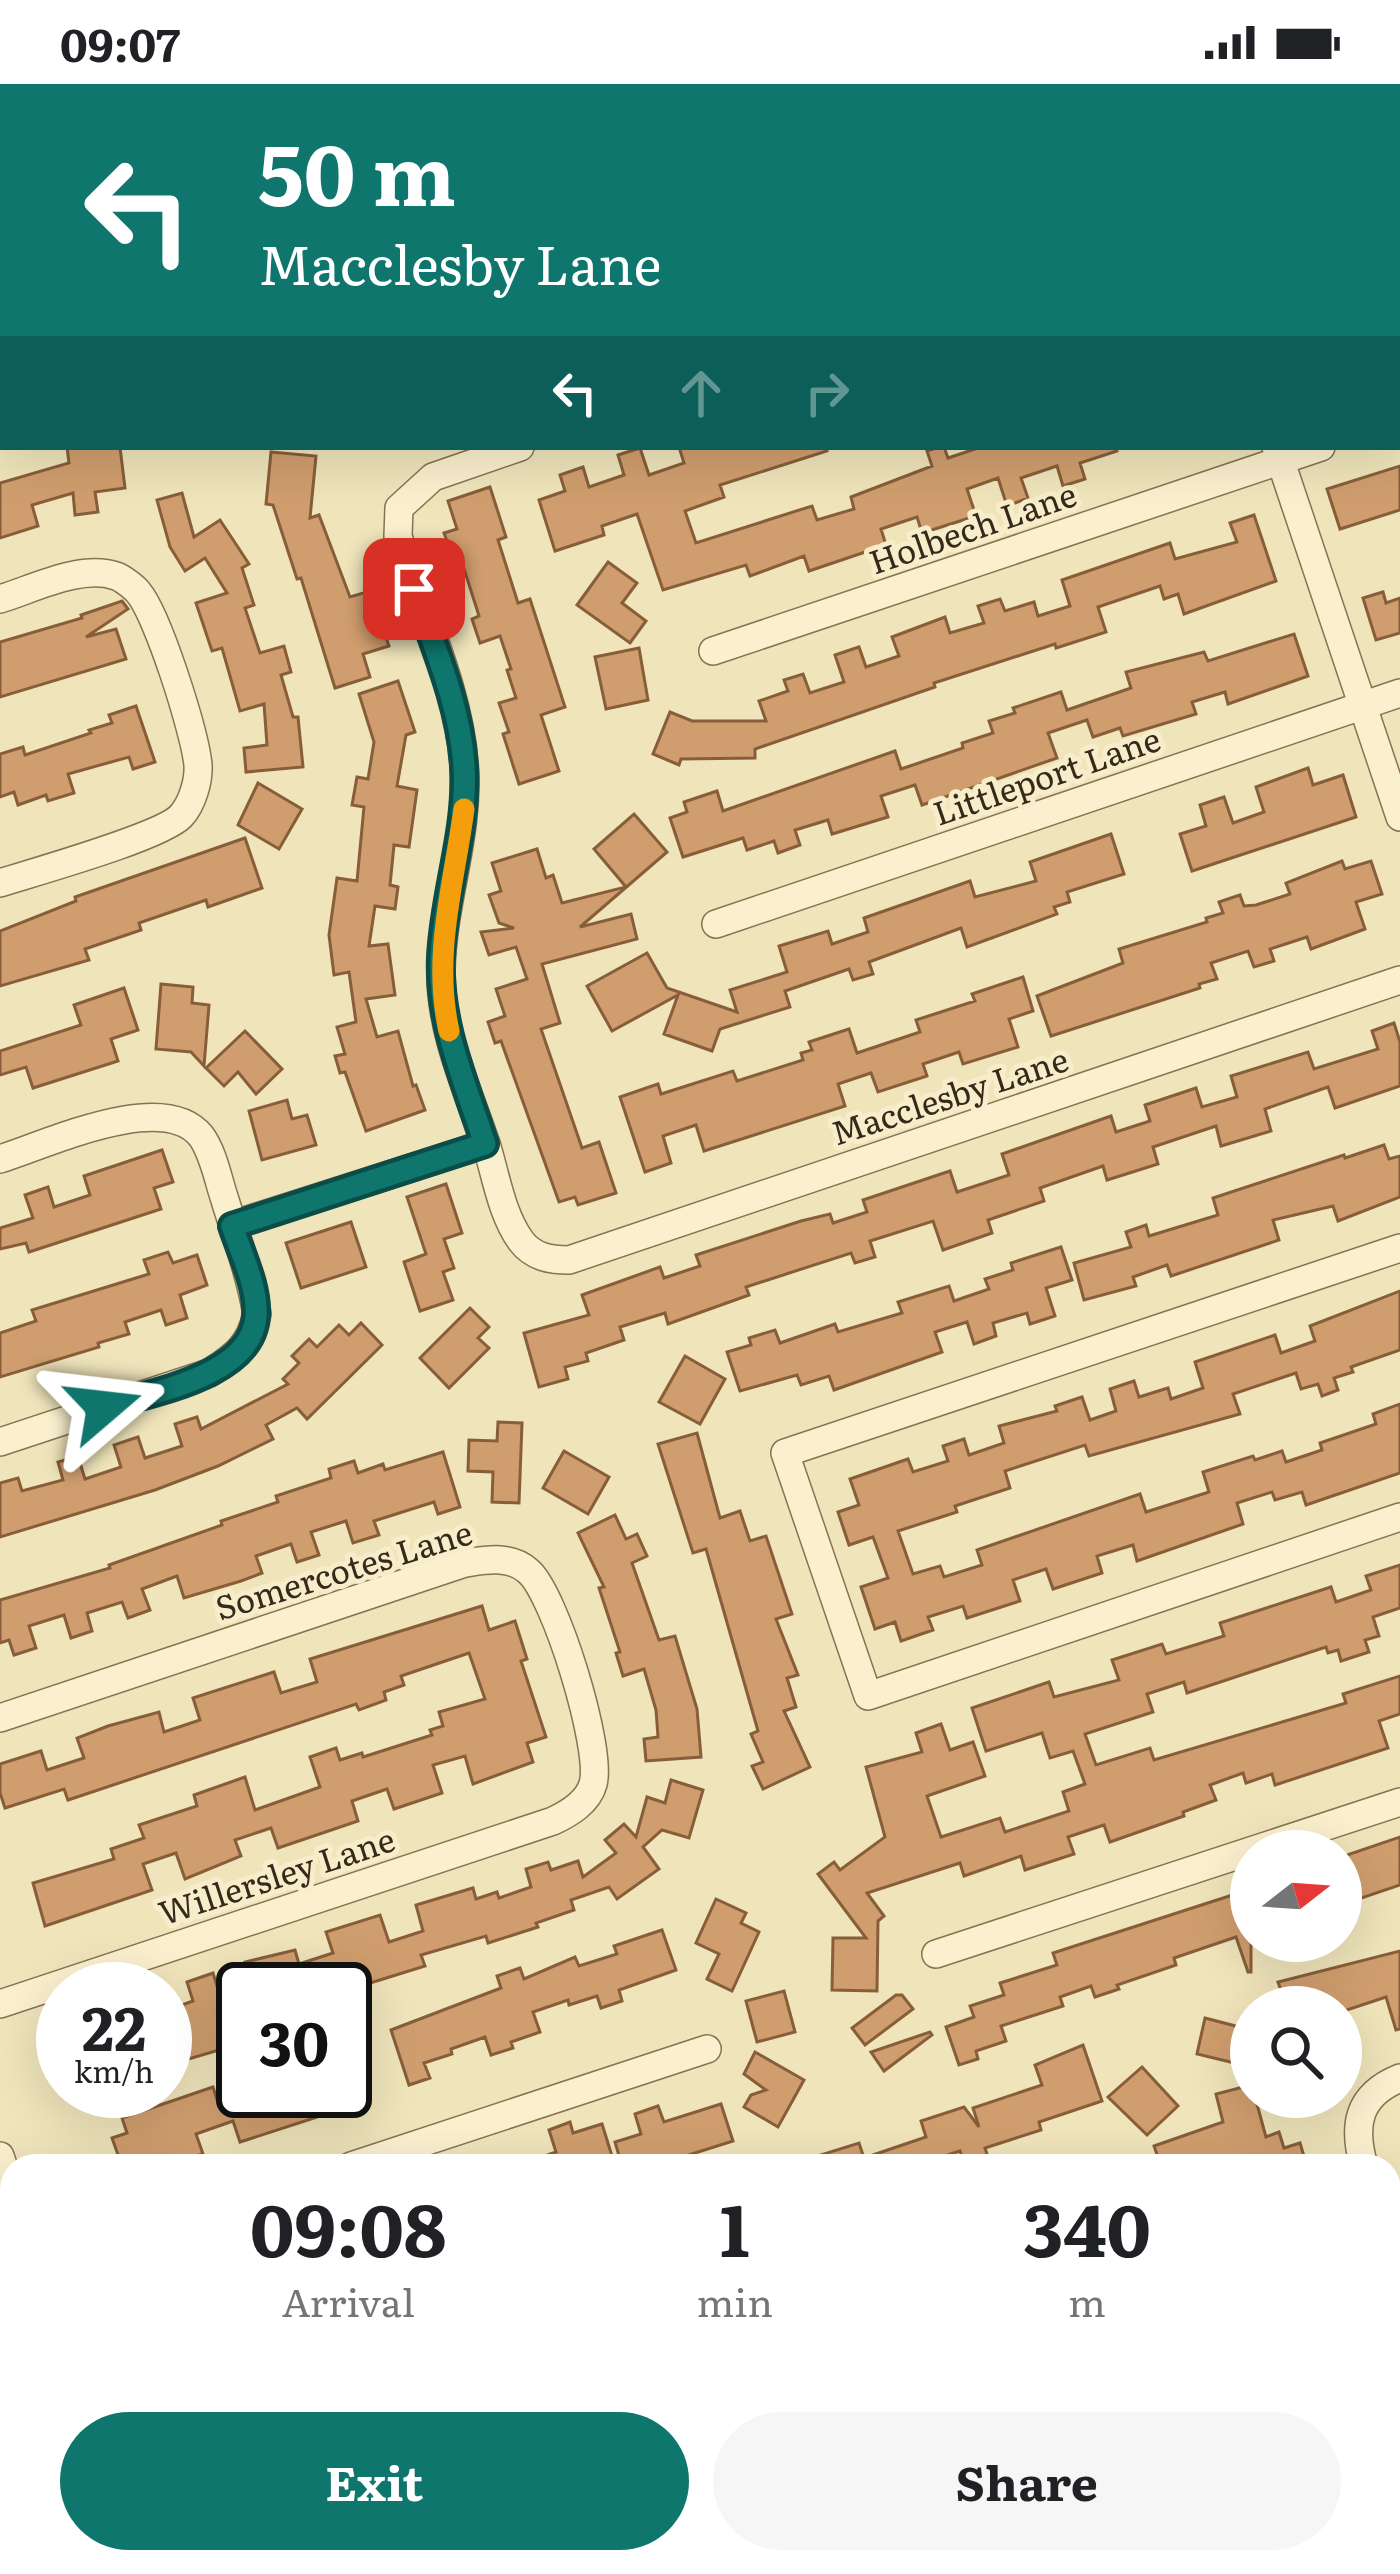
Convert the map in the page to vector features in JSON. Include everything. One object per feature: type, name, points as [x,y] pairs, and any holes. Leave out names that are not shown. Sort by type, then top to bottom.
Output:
[{"type":"street","points":[[232,1226],[485,1144],[454,1052],[441,978],[444,928],[464,810],[461,739],[398,536],[398,521],[399,508],[434,477],[511,450]]},
{"type":"street","points":[[1278,454],[1400,817]]},
{"type":"street","name":"Holbech Lane","points":[[713,651],[1278,454]]},
{"type":"street","points":[[0,599],[90,574],[117,576],[137,590],[152,616],[194,741],[198,768],[196,785],[180,816],[152,833],[0,884]]},
{"type":"street","name":"Littleport Lane","points":[[716,924],[1400,693]]},
{"type":"street","name":"Macclesby Lane","points":[[485,1144],[508,1217],[523,1244],[547,1260],[569,1260],[1400,980]]},
{"type":"street","points":[[0,1160],[117,1122],[153,1115],[180,1119],[202,1137],[256,1314],[252,1335],[238,1354],[193,1380],[0,1442]]},
{"type":"street","points":[[1400,1248],[784,1454],[868,1696],[1400,1517]]},
{"type":"street","name":"Somercotes Lane","points":[[0,1718],[465,1563],[498,1558],[527,1569],[546,1596],[592,1732],[597,1763],[592,1789],[574,1810]]},
{"type":"street","points":[[936,1954],[1400,1802]]},
{"type":"street","name":"Willersley Lane","points":[[0,2004],[554,1821],[574,1810]]},
{"type":"street","points":[[388,2154],[707,2049]]},
{"type":"street","points":[[1361,2154],[1358,2114],[1371,2095],[1400,2078]]},
{"type":"building","points":[[67,450],[120,450],[125,488],[95,492],[98,512],[75,515],[73,493],[32,505],[38,526],[0,538],[0,483],[69,463]]},
{"type":"building","points":[[634,450],[641,450],[649,475],[684,463],[680,450],[827,450],[720,485],[724,497],[685,511],[696,543],[812,506],[817,520],[854,509],[851,497],[932,466],[930,450],[945,450],[948,458],[972,450],[1117,451],[1080,463],[1085,479],[1063,486],[1057,466],[1021,478],[1028,498],[1007,506],[998,478],[967,489],[976,516],[922,533],[917,517],[881,529],[886,545],[809,571],[804,556],[750,576],[746,565],[663,590],[637,514],[602,526],[604,535],[555,551],[539,500],[565,491],[560,475],[583,467],[589,487],[624,475],[618,455]]},
{"type":"building","points":[[271,452],[316,456],[310,518],[319,515],[350,597],[370,591],[389,646],[363,654],[370,677],[335,688],[301,578],[297,579],[273,505],[266,504]]},
{"type":"building","points":[[1400,466],[1400,510],[1340,529],[1327,489]]},
{"type":"building","points":[[490,487],[506,537],[498,540],[518,603],[530,599],[565,707],[541,715],[559,771],[519,784],[499,703],[516,698],[507,670],[511,669],[500,636],[480,643],[472,619],[479,616],[459,553],[452,555],[444,533],[457,529],[448,501]]},
{"type":"building","points":[[182,493],[194,537],[220,520],[249,564],[242,568],[254,605],[245,608],[260,653],[284,646],[291,672],[281,675],[293,717],[298,717],[303,767],[246,772],[244,748],[267,745],[264,704],[240,711],[222,648],[212,651],[196,603],[227,593],[205,558],[185,571],[170,547],[157,500]]},
{"type":"building","points":[[1254,515],[1276,581],[1184,614],[1178,594],[1164,599],[1160,586],[1098,607],[1106,632],[934,683],[935,687],[755,749],[755,758],[681,759],[679,765],[653,754],[670,712],[692,721],[766,721],[759,701],[788,691],[784,680],[803,674],[810,693],[844,682],[835,655],[859,647],[866,667],[899,656],[892,637],[945,617],[950,633],[984,623],[978,606],[1000,599],[1005,611],[1034,602],[1038,616],[1070,606],[1062,580],[1170,543],[1175,559],[1237,542],[1230,523]]},
{"type":"building","points":[[608,562],[637,583],[622,603],[646,621],[630,643],[577,605]]},
{"type":"building","points":[[1383,592],[1386,603],[1400,598],[1400,633],[1376,640],[1363,598]]},
{"type":"building","points":[[122,601],[128,609],[86,637],[116,629],[126,659],[0,697],[0,642]]},
{"type":"building","points":[[1294,634],[1308,676],[1228,704],[1225,692],[1192,702],[1196,714],[1123,736],[1120,728],[1093,737],[1087,720],[1048,733],[1057,758],[922,805],[915,785],[881,796],[888,817],[832,834],[828,820],[795,830],[800,845],[778,853],[774,841],[747,850],[743,838],[683,857],[670,818],[687,812],[684,802],[717,791],[723,811],[895,751],[901,769],[993,733],[989,721],[1015,713],[1013,708],[1061,692],[1067,710],[1131,688],[1126,672],[1204,652],[1208,661]]},
{"type":"building","points":[[639,648],[648,700],[606,709],[595,657]]},
{"type":"building","points":[[398,681],[415,732],[406,735],[397,786],[417,790],[409,847],[394,845],[390,885],[398,887],[395,909],[375,906],[369,946],[388,944],[395,995],[366,999],[377,1037],[398,1031],[425,1110],[366,1131],[335,1056],[345,1054],[337,1027],[356,1022],[349,972],[334,975],[329,935],[337,878],[357,881],[364,807],[352,805],[357,777],[368,779],[374,742],[359,694]]},
{"type":"building","points":[[136,706],[155,762],[133,769],[129,757],[68,774],[74,793],[48,801],[46,795],[18,805],[14,792],[0,797],[0,754],[23,747],[25,755],[91,733],[89,730],[112,723],[109,715]]},
{"type":"building","points":[[1308,768],[1313,785],[1343,775],[1356,817],[1192,871],[1180,834],[1206,826],[1200,805],[1224,797],[1233,823],[1264,812],[1256,787]]},
{"type":"building","points":[[258,783],[302,809],[279,849],[238,825]]},
{"type":"building","points":[[634,814],[667,852],[580,927],[631,914],[637,939],[542,964],[560,1023],[541,1029],[582,1148],[599,1142],[616,1193],[578,1205],[575,1197],[559,1202],[501,1041],[495,1043],[488,1022],[505,1016],[496,989],[527,979],[516,947],[489,955],[481,932],[514,928],[499,923],[489,895],[501,891],[492,863],[537,849],[546,878],[553,875],[562,903],[626,887],[594,849]]},
{"type":"building","points":[[1111,834],[1124,874],[1067,892],[1070,902],[1054,907],[1057,914],[967,947],[961,928],[869,962],[873,974],[853,980],[849,969],[785,991],[790,1007],[720,1029],[712,1051],[664,1034],[678,995],[612,1031],[587,986],[647,953],[667,988],[737,1012],[730,990],[787,972],[779,946],[828,931],[832,944],[868,932],[864,918],[970,881],[975,897],[1036,881],[1030,862]]},
{"type":"building","points":[[245,838],[262,888],[208,907],[206,900],[139,923],[141,930],[85,949],[89,960],[0,986],[0,931],[76,901],[75,897]]},
{"type":"building","points":[[1342,861],[1345,869],[1371,861],[1382,894],[1356,902],[1365,929],[1311,949],[1307,937],[1270,949],[1274,961],[1254,967],[1248,951],[1211,963],[1217,979],[1199,984],[1200,988],[1051,1036],[1037,996],[1123,963],[1119,949],[1207,922],[1206,918],[1223,913],[1219,902],[1240,895],[1244,906],[1256,905],[1290,894],[1286,883]]},
{"type":"building","points":[[1023,977],[1033,1011],[1009,1019],[1018,1047],[963,1064],[959,1052],[923,1064],[927,1076],[878,1092],[871,1073],[838,1084],[845,1106],[704,1151],[696,1125],[663,1136],[671,1163],[645,1172],[620,1097],[658,1084],[661,1094],[733,1071],[737,1081],[803,1060],[801,1053],[812,1050],[809,1042],[849,1029],[857,1053],[920,1032],[916,1020],[975,1001],[972,994]]},
{"type":"building","points":[[161,984],[193,987],[192,1003],[209,1005],[204,1066],[191,1052],[156,1049]]},
{"type":"building","points":[[124,988],[138,1030],[111,1039],[118,1061],[33,1088],[26,1067],[0,1075],[0,1051],[81,1025],[74,1005]]},
{"type":"building","points":[[1394,1023],[1400,1042],[1400,1086],[1335,1108],[1328,1087],[1265,1109],[1271,1131],[1221,1146],[1216,1126],[1153,1147],[1158,1164],[1107,1180],[1103,1166],[1040,1188],[1044,1201],[988,1220],[992,1233],[943,1250],[933,1221],[870,1241],[875,1257],[855,1263],[851,1253],[746,1287],[749,1295],[668,1324],[665,1313],[620,1327],[624,1340],[586,1353],[588,1361],[565,1367],[568,1379],[539,1387],[524,1333],[589,1315],[582,1295],[660,1267],[664,1278],[700,1266],[696,1255],[801,1221],[830,1214],[833,1223],[867,1212],[863,1200],[950,1171],[957,1192],[1009,1175],[1002,1154],[1111,1116],[1116,1132],[1150,1121],[1145,1105],[1196,1088],[1202,1107],[1237,1097],[1231,1076],[1308,1052],[1314,1069],[1378,1049],[1372,1031]]},
{"type":"building","points":[[245,1031],[282,1069],[256,1094],[238,1072],[224,1086],[206,1068]]},
{"type":"building","points":[[287,1100],[292,1119],[307,1115],[316,1145],[262,1160],[249,1111]]},
{"type":"building","points":[[1384,1145],[1389,1159],[1400,1156],[1400,1197],[1338,1221],[1333,1206],[1273,1220],[1279,1240],[1171,1276],[1167,1265],[1133,1277],[1136,1286],[1084,1300],[1074,1263],[1131,1247],[1126,1232],[1146,1225],[1149,1236],[1218,1215],[1213,1198]]},
{"type":"building","points":[[162,1150],[173,1182],[154,1188],[161,1209],[29,1252],[26,1243],[0,1249],[0,1228],[33,1218],[25,1195],[48,1187],[54,1207],[90,1195],[84,1176]]},
{"type":"building","points":[[446,1184],[462,1233],[444,1239],[454,1268],[443,1272],[453,1300],[420,1311],[404,1262],[426,1254],[407,1197]]},
{"type":"building","points":[[351,1222],[366,1267],[301,1288],[286,1243]]},
{"type":"building","points":[[1061,1247],[1072,1280],[1046,1288],[1055,1316],[1030,1324],[1027,1313],[993,1323],[996,1336],[974,1344],[967,1322],[935,1332],[942,1352],[834,1390],[829,1376],[801,1385],[797,1375],[740,1391],[727,1352],[751,1345],[749,1338],[775,1330],[780,1343],[835,1324],[838,1332],[902,1313],[898,1302],[949,1286],[954,1301],[989,1289],[985,1279],[1013,1270],[1011,1263]]},
{"type":"building","points":[[168,1252],[173,1263],[197,1255],[207,1285],[180,1295],[187,1318],[166,1325],[161,1310],[125,1322],[129,1334],[98,1343],[99,1347],[0,1377],[0,1333],[36,1321],[32,1310],[149,1274],[144,1260]]},
{"type":"building","points":[[1400,1291],[1400,1350],[1351,1367],[1353,1372],[1334,1378],[1338,1390],[1322,1396],[1318,1384],[1301,1389],[1296,1373],[1233,1394],[1240,1414],[1089,1456],[1085,1445],[1005,1471],[1010,1488],[898,1531],[913,1574],[940,1566],[944,1577],[982,1565],[977,1550],[1140,1494],[1146,1512],[1209,1492],[1203,1472],[1253,1456],[1255,1460],[1282,1451],[1286,1462],[1322,1450],[1320,1443],[1376,1424],[1373,1414],[1400,1404],[1400,1473],[1306,1505],[1302,1492],[1275,1500],[1272,1492],[1237,1503],[1243,1524],[1137,1561],[1133,1545],[1097,1556],[1102,1573],[1053,1589],[1046,1569],[1013,1580],[1020,1601],[967,1618],[963,1606],[928,1617],[933,1630],[901,1641],[895,1622],[875,1629],[861,1587],[888,1578],[873,1537],[849,1545],[838,1512],[859,1505],[850,1479],[908,1459],[913,1472],[948,1461],[943,1446],[964,1439],[969,1455],[1004,1443],[999,1426],[1057,1411],[1055,1406],[1082,1397],[1090,1420],[1116,1411],[1110,1389],[1134,1381],[1139,1397],[1168,1388],[1171,1399],[1203,1388],[1195,1362],[1275,1335],[1281,1353],[1315,1341],[1310,1326]]},
{"type":"building","points":[[470,1308],[489,1327],[478,1338],[489,1348],[449,1388],[420,1358]]},
{"type":"building","points":[[361,1323],[382,1345],[307,1419],[297,1408],[266,1425],[273,1439],[218,1466],[0,1537],[0,1483],[18,1478],[22,1491],[63,1480],[58,1462],[78,1456],[85,1479],[121,1467],[114,1445],[138,1437],[145,1458],[182,1446],[175,1424],[197,1417],[201,1429],[288,1384],[283,1379],[299,1363],[292,1356],[309,1339],[317,1347],[339,1325],[349,1335]]},
{"type":"building","points":[[685,1356],[725,1379],[700,1424],[659,1402]]},
{"type":"building","points":[[498,1422],[522,1423],[519,1503],[492,1502],[493,1472],[468,1471],[469,1440],[497,1441]]},
{"type":"building","points":[[697,1433],[720,1518],[740,1511],[750,1541],[766,1536],[792,1614],[776,1619],[798,1675],[787,1678],[796,1707],[784,1711],[810,1767],[763,1789],[752,1766],[763,1762],[751,1734],[758,1731],[706,1549],[693,1553],[658,1444]]},
{"type":"building","points":[[564,1451],[609,1477],[588,1514],[543,1488]]},
{"type":"building","points":[[443,1452],[460,1507],[438,1514],[434,1502],[374,1521],[379,1535],[353,1543],[346,1521],[311,1532],[319,1555],[297,1562],[291,1544],[256,1556],[262,1573],[241,1581],[184,1598],[177,1576],[142,1589],[150,1610],[128,1618],[122,1602],[87,1613],[92,1631],[71,1638],[64,1615],[29,1626],[36,1648],[14,1655],[9,1640],[0,1643],[0,1600],[110,1568],[222,1525],[221,1521],[278,1502],[276,1496],[331,1478],[329,1469],[354,1461],[358,1473],[383,1464],[385,1470]]},
{"type":"building","points":[[615,1515],[626,1539],[637,1534],[647,1556],[632,1563],[659,1640],[675,1636],[697,1709],[701,1757],[646,1761],[644,1739],[658,1737],[644,1669],[623,1676],[599,1588],[604,1587],[578,1533]]},
{"type":"building","points":[[1400,1565],[1400,1608],[1373,1617],[1379,1636],[1365,1640],[1369,1652],[1341,1661],[1338,1650],[1328,1653],[1326,1647],[1187,1693],[1184,1682],[1147,1694],[1153,1712],[1085,1734],[1096,1765],[1150,1748],[1154,1760],[1346,1703],[1343,1694],[1400,1676],[1400,1714],[1379,1721],[1388,1748],[1275,1785],[1272,1774],[1246,1783],[1243,1773],[1210,1785],[1216,1800],[1183,1812],[1184,1816],[1110,1842],[1104,1825],[1068,1837],[1074,1854],[1025,1870],[1021,1856],[964,1876],[960,1863],[867,1893],[884,1916],[878,1921],[877,1991],[832,1990],[833,1938],[866,1938],[818,1874],[834,1862],[840,1870],[885,1837],[866,1767],[922,1752],[916,1733],[941,1724],[950,1750],[973,1742],[985,1776],[927,1796],[941,1837],[1000,1818],[1005,1832],[1069,1811],[1063,1792],[1085,1784],[1073,1751],[1050,1758],[1042,1733],[986,1751],[972,1708],[1049,1682],[1054,1697],[1119,1680],[1112,1660],[1162,1644],[1166,1654],[1224,1636],[1220,1623],[1331,1587],[1336,1602],[1371,1590],[1366,1576]]},
{"type":"building","points":[[482,1606],[489,1630],[515,1621],[527,1659],[521,1661],[546,1737],[527,1743],[533,1762],[473,1784],[465,1756],[433,1765],[442,1793],[394,1809],[387,1789],[352,1801],[358,1821],[278,1848],[271,1828],[235,1840],[241,1856],[185,1879],[176,1853],[143,1864],[152,1890],[45,1926],[33,1883],[114,1859],[111,1849],[144,1838],[139,1825],[197,1806],[194,1795],[245,1777],[255,1810],[320,1787],[310,1757],[336,1748],[340,1760],[362,1753],[363,1757],[432,1735],[430,1730],[443,1726],[439,1712],[485,1699],[469,1653],[401,1676],[404,1685],[384,1692],[386,1700],[359,1710],[356,1704],[68,1800],[64,1789],[5,1808],[0,1764],[41,1751],[47,1770],[84,1758],[77,1738],[159,1712],[164,1732],[200,1720],[193,1698],[274,1672],[281,1693],[317,1682],[310,1659]]},
{"type":"building","points":[[671,1780],[703,1790],[689,1838],[662,1830],[643,1847],[659,1869],[617,1899],[609,1887],[571,1900],[574,1910],[536,1923],[538,1927],[488,1943],[486,1936],[421,1955],[425,1966],[372,1982],[372,1962],[305,1962],[333,1953],[326,1932],[380,1915],[389,1942],[423,1931],[416,1905],[473,1888],[476,1899],[497,1892],[499,1898],[531,1887],[526,1869],[548,1862],[551,1870],[578,1861],[583,1877],[616,1853],[605,1840],[624,1824],[636,1837],[647,1797],[665,1803]]},
{"type":"building","points":[[1400,1837],[1400,1885],[1362,1898],[1362,1850]]},
{"type":"building","points":[[1230,1896],[1230,1939],[1174,1958],[1176,1965],[1117,1985],[1119,1989],[1095,1997],[1091,1986],[1060,1997],[1063,2006],[1001,2026],[1006,2041],[976,2051],[978,2059],[959,2065],[946,2027],[974,2017],[970,2006],[1004,1995],[1000,1983],[1057,1965],[1053,1953]]},
{"type":"building","points":[[716,1899],[746,1913],[741,1923],[759,1932],[732,1991],[707,1979],[719,1954],[696,1943]]},
{"type":"building","points":[[662,1930],[676,1970],[619,1990],[622,2001],[601,2008],[597,1996],[533,2012],[540,2032],[511,2042],[513,2048],[491,2055],[485,2037],[451,2049],[452,2054],[424,2063],[430,2078],[409,2085],[391,2030],[501,1988],[497,1976],[520,1968],[524,1979],[575,1957],[579,1966],[617,1954],[614,1946]]},
{"type":"building","points":[[295,1950],[298,1962],[245,1962]]},
{"type":"building","points":[[1400,1951],[1400,2029],[1396,2030],[1386,1997],[1362,2005],[1362,1986],[1279,1986],[1278,1982],[1362,1962]]},
{"type":"building","points":[[213,1973],[216,2051],[192,2058],[193,2001],[192,1980]]},
{"type":"building","points":[[784,1991],[795,2032],[757,2042],[746,2001]]},
{"type":"building","points":[[902,1995],[913,2009],[865,2045],[852,2028]]},
{"type":"building","points":[[1205,2018],[1230,2025],[1230,2062],[1197,2054]]},
{"type":"building","points":[[930,2032],[884,2071],[871,2052]]},
{"type":"building","points":[[1083,2045],[1102,2101],[1039,2122],[1041,2130],[985,2148],[987,2154],[876,2154],[926,2137],[921,2121],[964,2107],[979,2127],[973,2108],[1042,2085],[1035,2065]]},
{"type":"building","points":[[755,2052],[804,2080],[778,2127],[744,2107],[751,2095],[766,2090],[744,2074]]},
{"type":"building","points":[[1142,2067],[1178,2106],[1147,2135],[1108,2097]]},
{"type":"building","points":[[213,2087],[216,2118],[314,2118],[240,2142],[233,2121],[196,2134],[203,2154],[118,2154],[112,2138],[127,2133],[122,2118],[192,2118],[192,2094]]},
{"type":"building","points":[[1230,2090],[1230,2118],[1261,2118],[1266,2137],[1279,2132],[1284,2148],[1300,2143],[1303,2154],[1157,2154],[1154,2146],[1223,2122],[1216,2094]]},
{"type":"building","points":[[721,2104],[733,2141],[692,2154],[618,2154],[615,2142],[641,2134],[635,2114],[658,2106],[664,2122]]},
{"type":"building","points":[[570,2122],[573,2133],[602,2124],[611,2154],[550,2154],[556,2152],[549,2130]]},
{"type":"building","points":[[859,2143],[863,2154],[824,2154]]},
{"type":"slow traffic","points":[[449,1031],[441,953],[464,809]]},
{"type":"route","points":[[104,1407],[209,1373],[238,1354],[252,1335],[253,1289],[232,1226],[485,1144],[454,1052],[441,978],[444,928],[464,810],[461,739],[414,589]]}]
